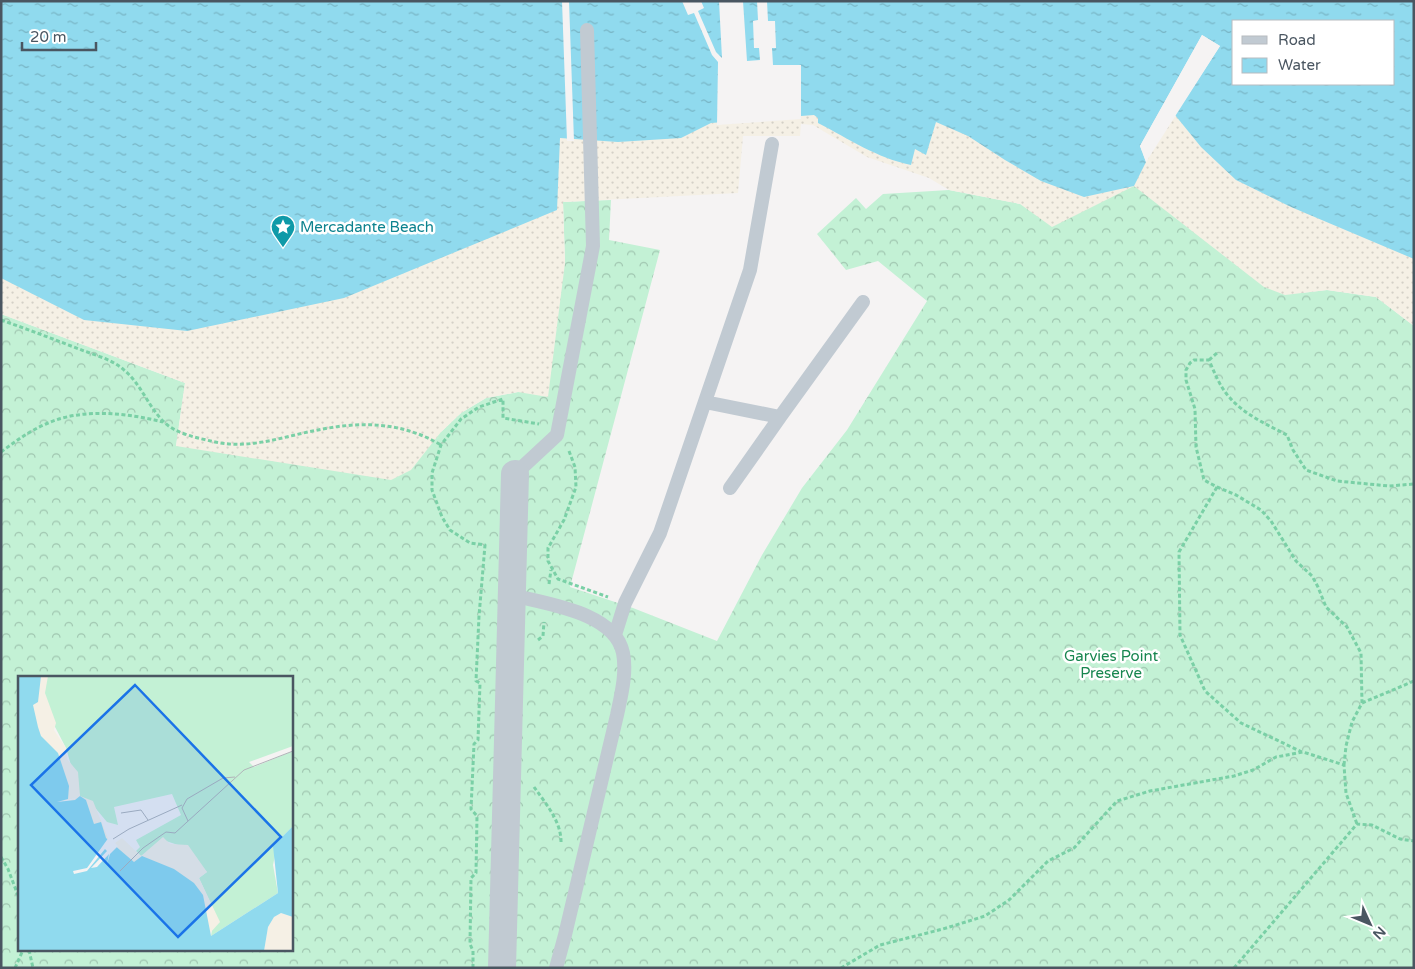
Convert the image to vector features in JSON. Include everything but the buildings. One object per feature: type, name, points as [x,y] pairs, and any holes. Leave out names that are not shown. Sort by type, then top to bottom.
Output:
[{"type":"street","points":[[502,968],[515,474]]},
{"type":"lane","points":[[515,474],[557,435],[593,246],[588,30]]},
{"type":"lane","points":[[615,635],[625,603],[660,533],[750,270],[772,144]]},
{"type":"lane","points":[[730,488],[863,302]]},
{"type":"lane","points":[[705,402],[780,417]]},
{"type":"lane","points":[[512,595],[587,615],[601,623],[615,635],[623,653],[623,687],[568,926],[556,968]]},
{"type":"path","points":[[1,320],[106,359],[124,369],[164,422]]},
{"type":"path","points":[[1217,354],[1209,360],[1194,360],[1186,370],[1186,380],[1194,408],[1196,448],[1204,480],[1217,488],[1236,494],[1261,510],[1271,521],[1296,561],[1312,576],[1326,608],[1347,627],[1361,653],[1362,703],[1352,722],[1346,746],[1344,765],[1346,793],[1357,824]]},
{"type":"path","points":[[1209,360],[1218,381],[1231,399],[1261,422],[1287,435],[1293,450],[1306,470],[1337,481],[1389,486],[1414,484]]},
{"type":"path","points":[[473,968],[473,951],[470,944],[471,878],[476,873],[477,816],[471,809],[474,744],[478,740],[480,683],[476,682],[485,545],[470,543],[450,530],[436,504],[432,490],[432,473],[441,445],[461,419],[479,407],[503,399],[504,418],[543,425],[557,435],[568,448],[575,468],[576,487],[564,520],[548,548],[548,561],[551,569],[558,579],[625,603]]},
{"type":"path","points":[[1,452],[49,423],[90,413],[144,418],[164,422],[183,433],[217,443],[265,442],[322,429],[372,424],[417,432],[441,445]]},
{"type":"path","points":[[1217,488],[1179,552],[1180,634],[1204,691],[1241,723],[1303,752],[1344,765]]},
{"type":"path","points":[[535,642],[543,636],[551,569]]},
{"type":"path","points":[[1362,703],[1414,681]]},
{"type":"path","points":[[841,968],[880,945],[985,916],[1009,900],[1048,861],[1074,848],[1116,801],[1150,792],[1234,776],[1253,770],[1276,757],[1303,752]]},
{"type":"path","points":[[531,782],[559,826],[561,844]]},
{"type":"path","points":[[1357,824],[1372,825],[1400,839],[1414,841]]},
{"type":"path","points":[[1234,968],[1357,824]]},
{"type":"path","points":[[1,857],[8,869],[18,895]]},
{"type":"path","points":[[15,968],[22,952]]},
{"type":"path","points":[[29,952],[33,968]]},
{"type":"green space","name":"Garvies Point Preserve","points":[[1134,186],[1301,293],[1327,290],[1376,297],[1414,326],[1414,968],[1,968],[1,314],[185,383],[176,446],[441,432],[461,413],[486,398],[518,392],[565,263],[563,202],[611,200],[609,240],[660,250],[570,587],[633,608],[717,641],[762,555],[802,488],[847,430],[927,301],[878,261],[846,270],[817,234],[856,198],[866,209],[883,194],[949,190],[1020,204]]},
{"type":"sand","name":"Mercadante Beach","points":[[828,1],[1140,146],[1146,162],[1220,46],[1232,79],[1232,85],[1236,85],[1414,169],[1414,326],[1376,297],[1327,290],[1285,295],[1264,287],[1134,186],[1052,227],[1020,204],[949,190],[929,178],[867,157],[813,125],[801,124],[800,136],[743,136],[738,193],[563,202],[565,263],[548,397],[518,392],[486,398],[461,413],[441,432],[411,470],[391,480],[176,446],[185,383],[1,314],[1,166]]},
{"type":"water","name":"Mercadante Beach","points":[[1,1],[1414,1],[1414,259],[1291,207],[1236,180],[1201,147],[1175,115],[1220,46],[1202,35],[1140,146],[1146,162],[1134,186],[1084,197],[1041,181],[968,136],[936,122],[926,155],[915,149],[911,165],[886,158],[863,147],[818,123],[818,118],[814,115],[711,123],[681,138],[618,142],[560,138],[557,210],[344,298],[187,331],[84,320],[1,278]]},
{"type":"pier","points":[[562,1],[569,1],[574,141],[567,141]]},
{"type":"pier","points":[[682,1],[701,1],[704,8],[698,11],[716,52],[722,58],[719,1],[743,1],[747,61],[760,60],[759,48],[754,48],[753,21],[758,20],[757,1],[767,1],[768,21],[775,21],[776,48],[772,48],[773,65],[801,65],[801,119],[717,125],[718,62],[712,55],[694,13],[688,15]]},
{"type":"pier","points":[[1202,35],[1220,46],[1174,118],[1173,114],[1216,46],[1203,38],[1143,146],[1148,159],[1146,162],[1140,146]]},
{"type":"place","name":"Mercadante Beach","points":[[283,248]]}]
